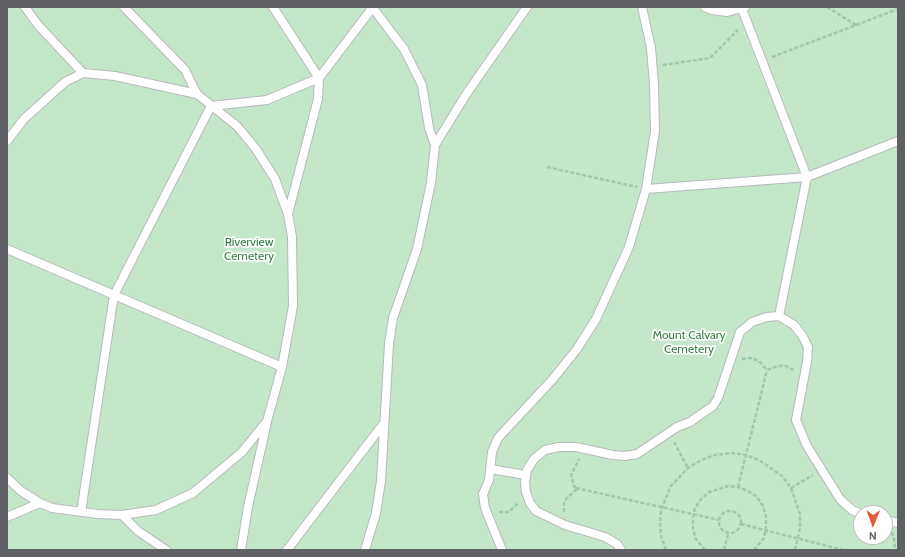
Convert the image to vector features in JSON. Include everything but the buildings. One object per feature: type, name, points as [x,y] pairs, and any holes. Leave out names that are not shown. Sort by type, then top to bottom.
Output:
[{"type":"lane","points":[[25,7],[38,25],[82,72]]},
{"type":"lane","points":[[126,9],[136,7]]},
{"type":"lane","points":[[273,7],[319,78],[318,99],[288,214]]},
{"type":"lane","points":[[211,106],[267,100],[319,78],[372,7],[404,49],[422,85],[430,128],[435,145],[431,183],[417,249],[393,318],[389,344],[381,482],[376,513],[365,550]]},
{"type":"lane","points":[[435,145],[467,93],[527,7]]},
{"type":"lane","points":[[502,550],[485,508],[484,494],[490,469],[492,452],[498,438],[552,380],[577,349],[596,319],[629,248],[646,189],[654,131],[651,48],[642,7]]},
{"type":"lane","points":[[705,7],[712,10],[727,12],[744,8],[747,21],[807,177],[779,316]]},
{"type":"lane","points":[[126,9],[184,70],[197,94],[237,126],[256,150],[275,179],[288,214],[294,260],[293,306],[282,367],[267,421],[248,507],[241,550]]},
{"type":"lane","points":[[7,141],[24,119],[66,82],[82,72],[115,76],[197,94]]},
{"type":"lane","points":[[81,512],[114,295],[211,106]]},
{"type":"lane","points":[[646,189],[807,177],[898,141]]},
{"type":"lane","points":[[7,250],[282,367]]},
{"type":"lane","points":[[622,550],[617,544],[605,537],[569,526],[536,511],[530,503],[526,492],[525,482],[527,470],[534,459],[545,450],[559,447],[576,447],[594,452],[625,456],[637,454],[669,432],[690,422],[713,406],[723,387],[729,363],[740,332],[752,322],[767,317],[779,316],[794,325],[802,335],[808,347],[804,380],[796,420],[807,446],[840,499],[853,510]]},
{"type":"lane","points":[[7,478],[40,504],[52,508],[122,515],[156,510],[193,493],[242,452],[267,421]]},
{"type":"lane","points":[[287,550],[385,423]]},
{"type":"lane","points":[[490,469],[526,475]]},
{"type":"lane","points":[[7,517],[40,504]]},
{"type":"lane","points":[[122,515],[138,531],[166,550]]},
{"type":"path","points":[[827,7],[856,25]]},
{"type":"path","points":[[762,61],[898,9]]},
{"type":"path","points":[[652,67],[710,58],[747,21]]},
{"type":"path","points":[[548,167],[646,189]]},
{"type":"path","points":[[729,363],[744,358],[751,358],[759,361],[767,370]]},
{"type":"path","points":[[767,370],[778,366],[786,366],[795,371],[804,380]]},
{"type":"path","points":[[738,487],[767,370]]},
{"type":"path","points":[[669,432],[688,468]]},
{"type":"path","points":[[594,452],[578,459],[572,471],[572,481],[576,488],[719,520]]},
{"type":"path","points":[[666,550],[661,536],[660,523],[662,507],[670,486],[688,468],[701,460],[715,455],[731,453],[746,455],[772,467],[782,476],[790,488],[800,514],[798,539],[795,550]]},
{"type":"path","points":[[790,488],[822,470]]},
{"type":"path","points":[[705,550],[694,534],[694,514],[701,499],[709,492],[728,486],[738,487],[748,491],[757,497],[763,506],[766,517],[766,531],[764,538],[754,550]]},
{"type":"path","points":[[569,526],[565,516],[564,503],[569,495],[577,490],[576,488]]},
{"type":"path","points":[[485,508],[504,513],[509,512],[517,506],[526,492]]},
{"type":"path","points":[[732,511],[738,514],[741,524],[736,532],[728,534],[720,528],[719,520],[722,514],[732,511]]},
{"type":"path","points":[[741,524],[843,550]]},
{"type":"path","points":[[724,550],[728,534]]},
{"type":"path","points":[[893,538],[895,543],[894,550]]},
{"type":"green space","points":[[7,7],[898,7],[898,550],[7,550]]},
{"type":"park label","name":"Riverview Cemetery","points":[[249,249]]},
{"type":"park label","name":"Mount Calvary Cemetery","points":[[689,342]]}]
